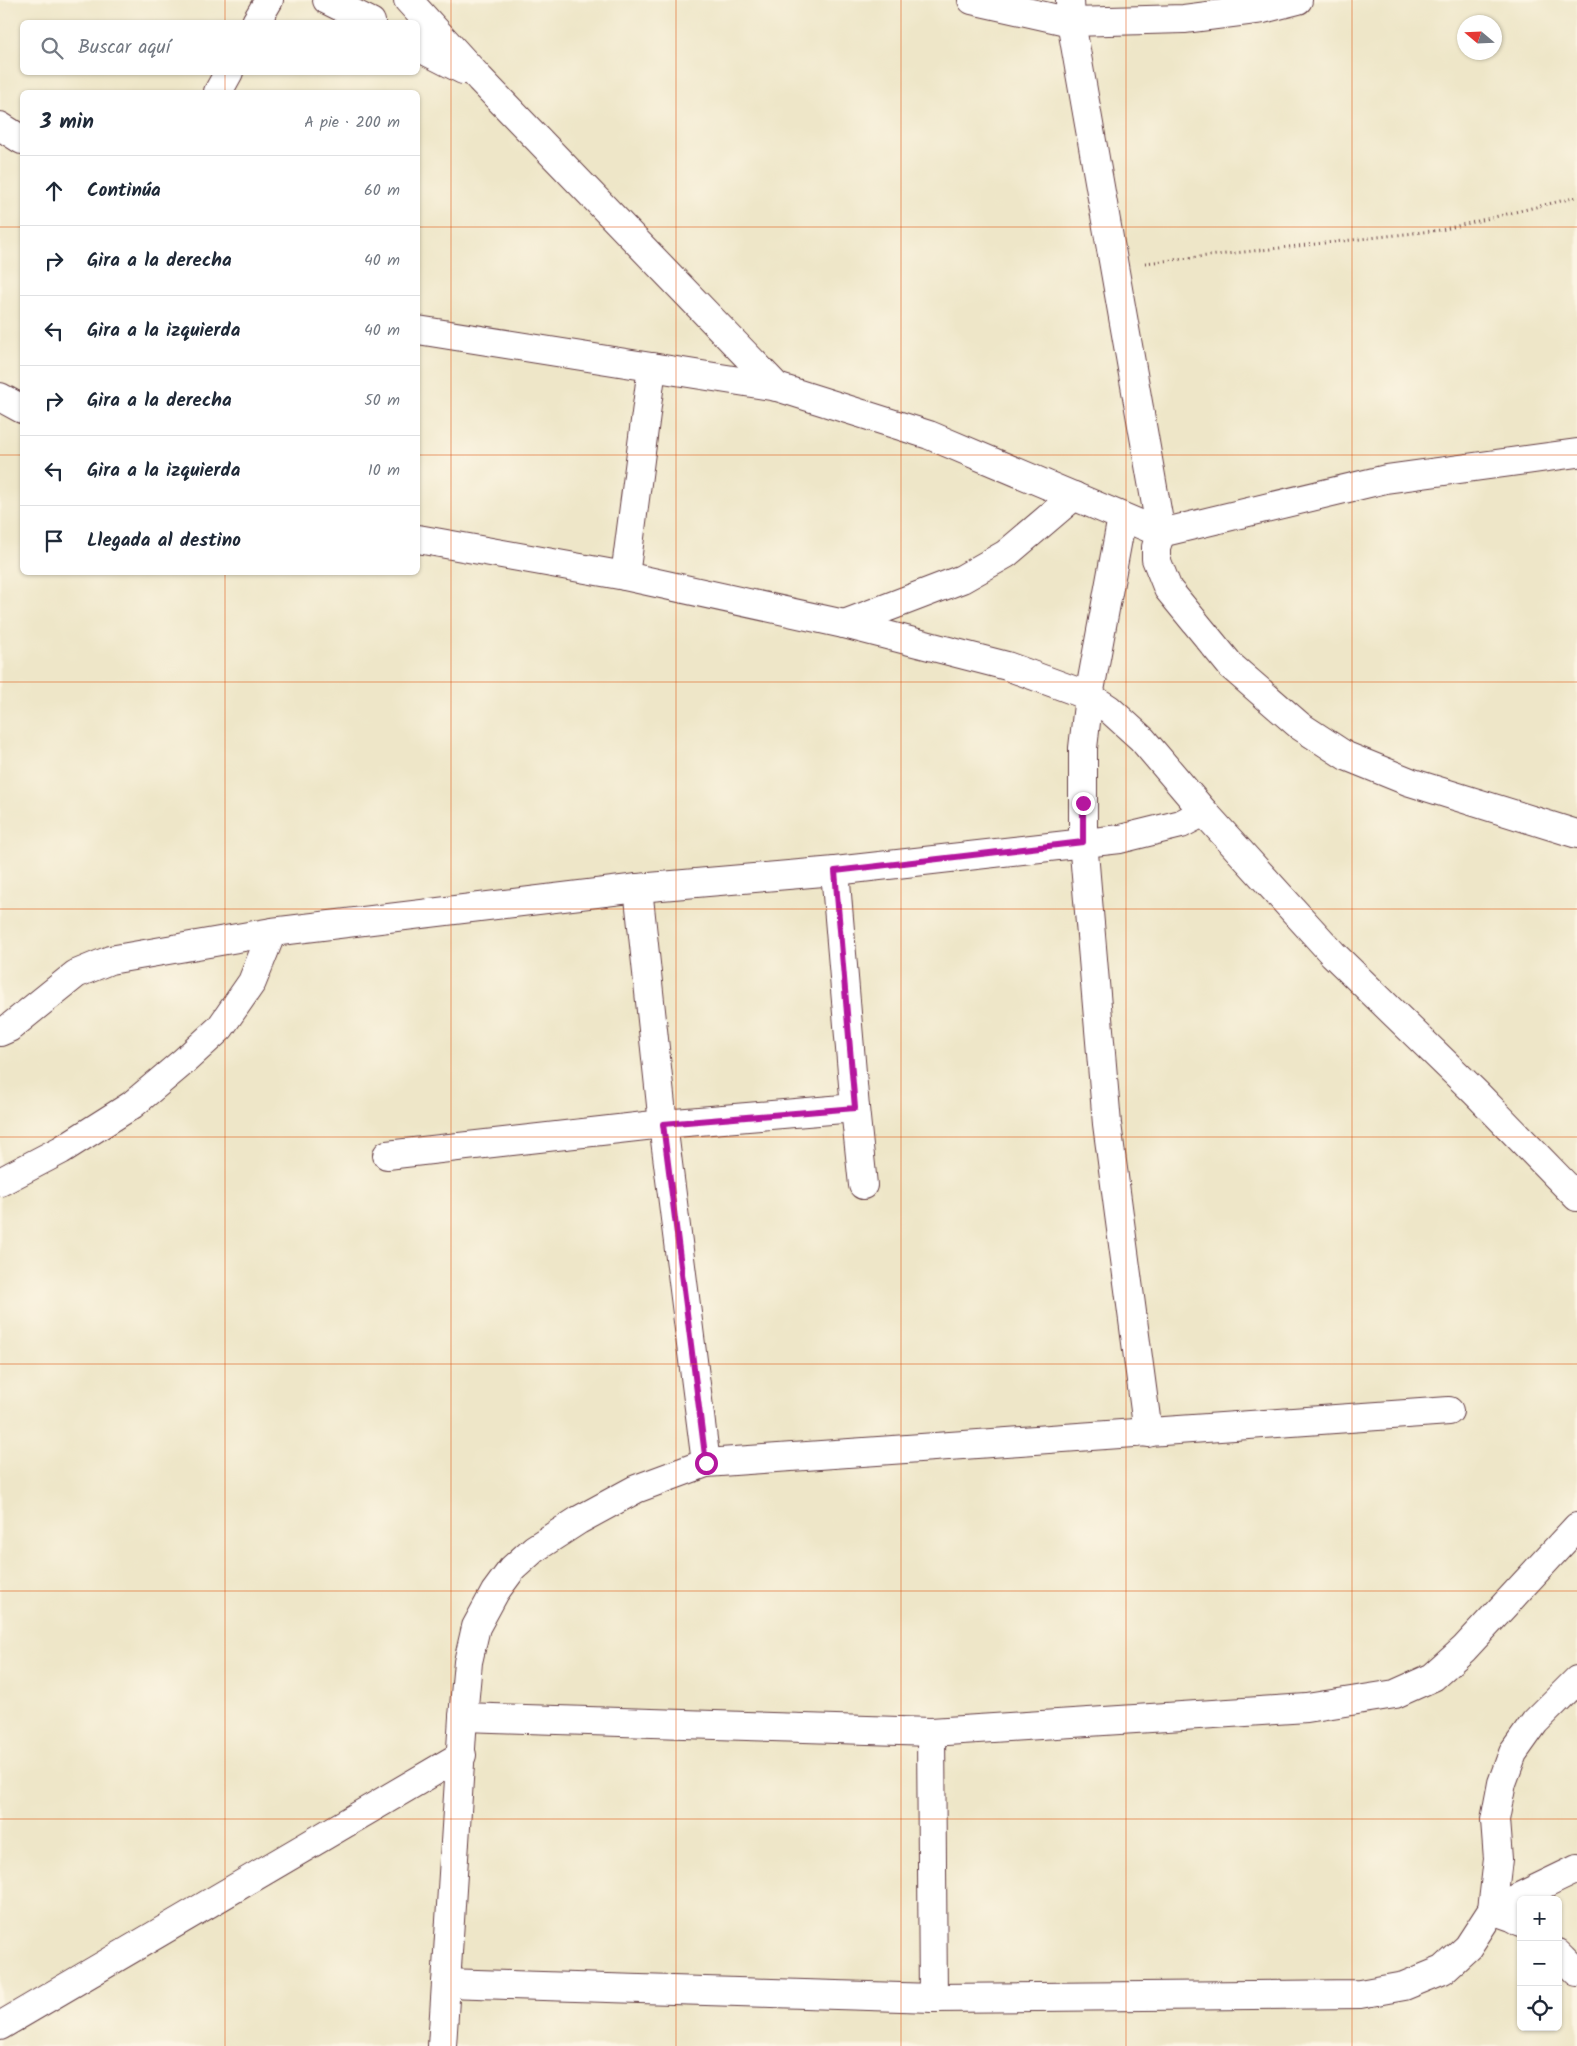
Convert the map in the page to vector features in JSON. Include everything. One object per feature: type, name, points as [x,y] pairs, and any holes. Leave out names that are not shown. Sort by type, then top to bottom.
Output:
[{"type":"street","points":[[257,20],[269,0]]},
{"type":"street","points":[[327,0],[367,20]]},
{"type":"street","points":[[408,0],[480,79],[778,387]]},
{"type":"street","points":[[972,0],[1071,11],[1184,19],[1263,9],[1298,0]]},
{"type":"street","points":[[1071,11],[1161,533],[1156,547],[1156,559],[1168,589],[1231,666],[1300,726],[1346,756],[1410,782],[1577,834]]},
{"type":"street","points":[[420,48],[480,79]]},
{"type":"street","points":[[219,90],[227,75]]},
{"type":"street","points":[[0,126],[20,139]]},
{"type":"street","points":[[420,332],[778,387],[929,435],[1161,533],[1386,479],[1577,453]]},
{"type":"street","points":[[625,576],[652,367]]},
{"type":"street","points":[[0,397],[20,408]]},
{"type":"street","points":[[844,624],[962,579],[1006,554],[1074,496]]},
{"type":"street","points":[[1122,517],[1089,696],[1083,748],[1083,842],[1107,1124],[1148,1433]]},
{"type":"street","points":[[420,539],[625,576],[844,624],[1007,666],[1089,696],[1109,709],[1142,739],[1204,812],[1332,954],[1476,1093],[1577,1197]]},
{"type":"street","points":[[0,1032],[9,1028],[76,974],[110,960],[272,932],[638,888],[835,871],[1120,839],[1181,824],[1204,812]]},
{"type":"street","points":[[835,871],[862,1185]]},
{"type":"street","points":[[638,888],[663,1124],[706,1463]]},
{"type":"street","points":[[0,1182],[61,1150],[132,1105],[220,1028],[252,982],[272,932]]},
{"type":"street","points":[[387,1155],[663,1124],[855,1108]]},
{"type":"street","points":[[442,2046],[463,1717],[468,1662],[476,1627],[495,1592],[512,1569],[534,1549],[579,1520],[628,1494],[706,1463],[1449,1411]]},
{"type":"street","points":[[463,1717],[931,1732],[1307,1708],[1395,1694],[1433,1677],[1464,1649],[1577,1527]]},
{"type":"street","points":[[446,1983],[932,1998],[1360,1994],[1404,1986],[1443,1970],[1468,1947],[1492,1910],[1498,1859],[1495,1820],[1502,1783],[1513,1753],[1535,1722],[1577,1680]]},
{"type":"street","points":[[931,1732],[932,1998]]},
{"type":"street","points":[[0,2026],[462,1755]]},
{"type":"street","points":[[1492,1910],[1577,1869]]},
{"type":"street","points":[[1492,1910],[1517,1920]]},
{"type":"street","points":[[1562,1957],[1577,1972]]},
{"type":"path","points":[[1114,267],[1441,230],[1577,197]]},
{"type":"route","points":[[706,1463],[663,1124],[855,1108],[835,871],[1083,842],[1083,803]]}]
